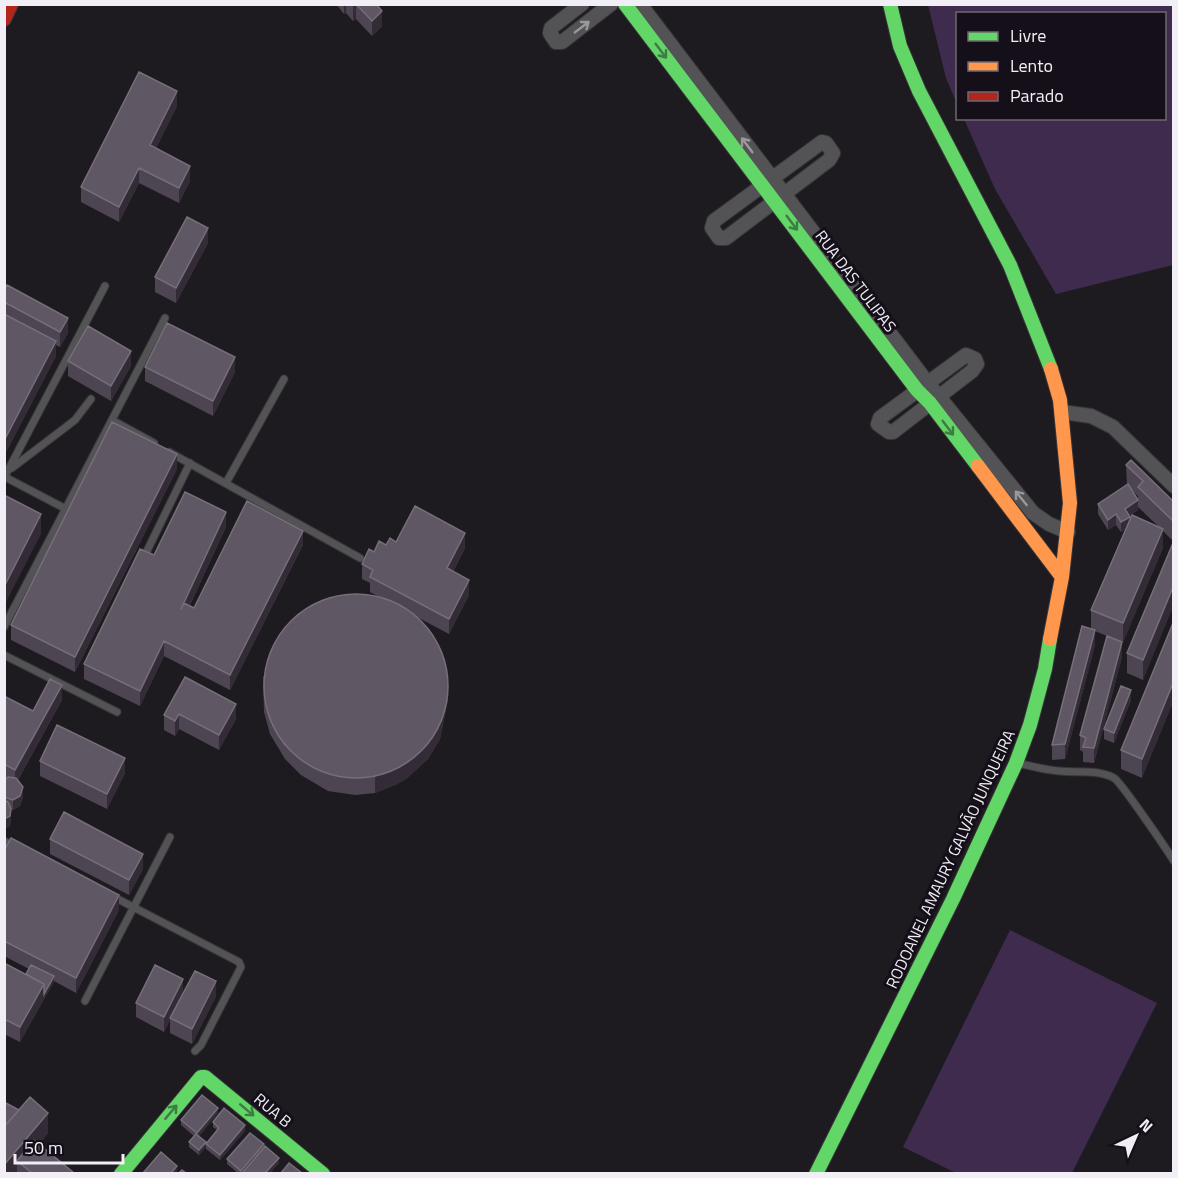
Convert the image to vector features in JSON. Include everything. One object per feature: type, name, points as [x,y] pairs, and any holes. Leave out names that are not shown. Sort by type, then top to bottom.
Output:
[{"type":"main road","points":[[4,20],[11,4]]},
{"type":"main road","name":"RUA DAS TULIPAS","points":[[625,4],[767,181],[934,400],[1062,577]]},
{"type":"main road","name":"RODOANEL AMAURY GALVÃO JUNQUEIRA","points":[[816,1173],[953,898],[1016,763],[1030,725],[1045,669],[1062,577],[1070,503],[1062,412],[1049,361],[1010,265],[919,91],[900,46],[890,4]]},
{"type":"main road","name":"RUA B","points":[[121,1173],[201,1077],[209,1078],[323,1173]]},
{"type":"street","points":[[582,4],[551,28],[550,33],[556,42],[562,42],[611,4]]},
{"type":"street","name":"RUA DAS TULIPAS","points":[[640,4],[767,181]]},
{"type":"street","points":[[822,142],[826,143],[833,153],[832,157],[779,197],[726,238],[719,238],[714,227],[767,181],[822,142]]},
{"type":"street","points":[[966,355],[975,359],[976,367],[893,432],[882,429],[878,424],[880,418],[922,386],[966,355]]},
{"type":"street","name":"RUA DAS TULIPAS","points":[[934,400],[1033,513],[1049,524],[1068,532]]},
{"type":"street","points":[[1062,412],[1091,416],[1113,427],[1173,486]]},
{"type":"lane","points":[[6,475],[105,286]]},
{"type":"lane","points":[[4,627],[165,318]]},
{"type":"lane","points":[[226,483],[284,379]]},
{"type":"lane","points":[[6,475],[75,420],[91,399]]},
{"type":"lane","points":[[112,420],[360,558]]},
{"type":"lane","points":[[144,557],[190,463]]},
{"type":"lane","points":[[6,475],[66,508]]},
{"type":"lane","points":[[4,655],[117,712]]},
{"type":"lane","points":[[1016,763],[1056,771],[1103,774],[1114,778],[1124,786],[1130,799],[1173,861]]},
{"type":"lane","points":[[85,1001],[170,837]]},
{"type":"lane","points":[[4,841],[26,852]]},
{"type":"lane","points":[[100,890],[241,964],[201,1045],[195,1052]]},
{"type":"shaded area","points":[[928,5],[1173,5],[1173,265],[1056,294],[995,189],[964,120],[1166,120],[1166,12],[956,12],[956,102],[946,78]]},
{"type":"shaded area","points":[[1010,930],[1157,1003],[1072,1173],[956,1173],[903,1147]]},
{"type":"building","points":[[356,4],[376,4],[382,11],[372,21]]},
{"type":"building","points":[[139,72],[177,91],[150,145],[190,166],[179,188],[139,168],[119,207],[81,187]]},
{"type":"building","points":[[187,217],[208,228],[176,288],[155,277]]},
{"type":"building","points":[[7,285],[68,318],[60,332],[4,302],[4,290]]},
{"type":"building","points":[[4,314],[56,341],[4,441]]},
{"type":"building","points":[[167,323],[235,357],[213,401],[145,367]]},
{"type":"building","points":[[88,326],[131,351],[111,386],[68,361]]},
{"type":"building","points":[[112,422],[177,454],[75,657],[11,625]]},
{"type":"building","points":[[1131,460],[1173,501],[1173,521],[1138,487],[1143,481],[1126,465]]},
{"type":"building","points":[[1128,484],[1138,500],[1125,509],[1130,517],[1121,522],[1116,514],[1108,520],[1098,504]]},
{"type":"building","points":[[185,492],[226,512],[181,609],[184,603],[194,608],[247,501],[303,531],[230,675],[164,641],[140,691],[84,664],[140,549],[154,555]]},
{"type":"building","points":[[4,495],[41,514],[4,587]]},
{"type":"building","points":[[415,506],[465,533],[447,568],[469,580],[449,619],[370,577],[373,570],[362,564],[369,549],[374,552],[379,541],[386,545],[390,538],[396,542]]},
{"type":"building","points":[[1132,515],[1163,529],[1123,623],[1091,610]]},
{"type":"building","points":[[1173,543],[1173,587],[1143,660],[1127,653]]},
{"type":"building","points":[[356,594],[391,601],[407,609],[421,621],[433,635],[441,651],[448,686],[441,721],[433,737],[421,751],[407,763],[391,771],[356,778],[321,771],[305,763],[291,751],[279,737],[271,721],[264,686],[271,651],[279,635],[291,621],[305,609],[321,601]]},
{"type":"building","points":[[1173,623],[1173,683],[1142,759],[1121,750]]},
{"type":"building","points":[[1082,626],[1095,630],[1065,744],[1052,745]]},
{"type":"building","points":[[1107,636],[1122,642],[1094,748],[1083,747],[1086,738],[1080,735]]},
{"type":"building","points":[[185,677],[236,704],[219,735],[179,714],[175,721],[164,715]]},
{"type":"building","points":[[50,679],[62,685],[15,770],[4,764],[4,696],[33,711]]},
{"type":"building","points":[[1121,686],[1131,690],[1114,733],[1104,729]]},
{"type":"building","points":[[57,725],[125,758],[107,794],[40,761]]},
{"type":"building","points":[[8,777],[16,778],[23,787],[20,796],[13,800],[4,797],[4,781]]},
{"type":"building","points":[[4,800],[8,802],[11,809],[10,816],[4,819]]},
{"type":"building","points":[[64,812],[143,854],[129,880],[50,839]]},
{"type":"building","points":[[11,838],[119,895],[76,978],[4,941],[4,851]]},
{"type":"building","points":[[4,963],[44,984],[20,1027],[4,1019]]},
{"type":"building","points":[[31,965],[54,976],[44,994],[44,984],[26,974]]},
{"type":"building","points":[[155,965],[183,979],[164,1017],[136,1003]]},
{"type":"building","points":[[195,971],[216,981],[192,1029],[170,1018]]},
{"type":"building","points":[[202,1095],[218,1108],[197,1133],[181,1120]]},
{"type":"building","points":[[30,1097],[48,1113],[4,1165],[4,1127]]},
{"type":"building","points":[[4,1102],[19,1110],[4,1127]]},
{"type":"building","points":[[224,1108],[245,1125],[220,1155],[206,1144],[219,1128],[213,1122]]},
{"type":"building","points":[[250,1133],[264,1144],[241,1171],[227,1159]]},
{"type":"building","points":[[196,1134],[206,1142],[199,1150],[189,1142]]},
{"type":"building","points":[[34,1140],[74,1173],[32,1173],[17,1161]]},
{"type":"building","points":[[265,1146],[279,1158],[265,1173],[244,1173],[243,1172]]},
{"type":"building","points":[[161,1152],[177,1166],[171,1173],[143,1173]]},
{"type":"building","points":[[289,1163],[302,1173],[281,1173]]},
{"type":"traffic: fast","points":[[625,4],[917,390],[930,403],[978,466]]},
{"type":"traffic: fast","points":[[890,4],[900,46],[919,91],[1010,265],[1051,369]]},
{"type":"traffic: fast","points":[[816,1174],[953,899],[1016,763],[1030,725],[1045,669],[1050,639]]},
{"type":"traffic: fast","points":[[121,1174],[201,1077],[205,1077],[323,1174]]},
{"type":"traffic: slow","points":[[1050,639],[1062,577],[1070,503],[1060,400],[1051,369]]},
{"type":"traffic: slow","points":[[978,466],[1062,577]]},
{"type":"traffic: jam","points":[[4,19],[11,4]]}]
